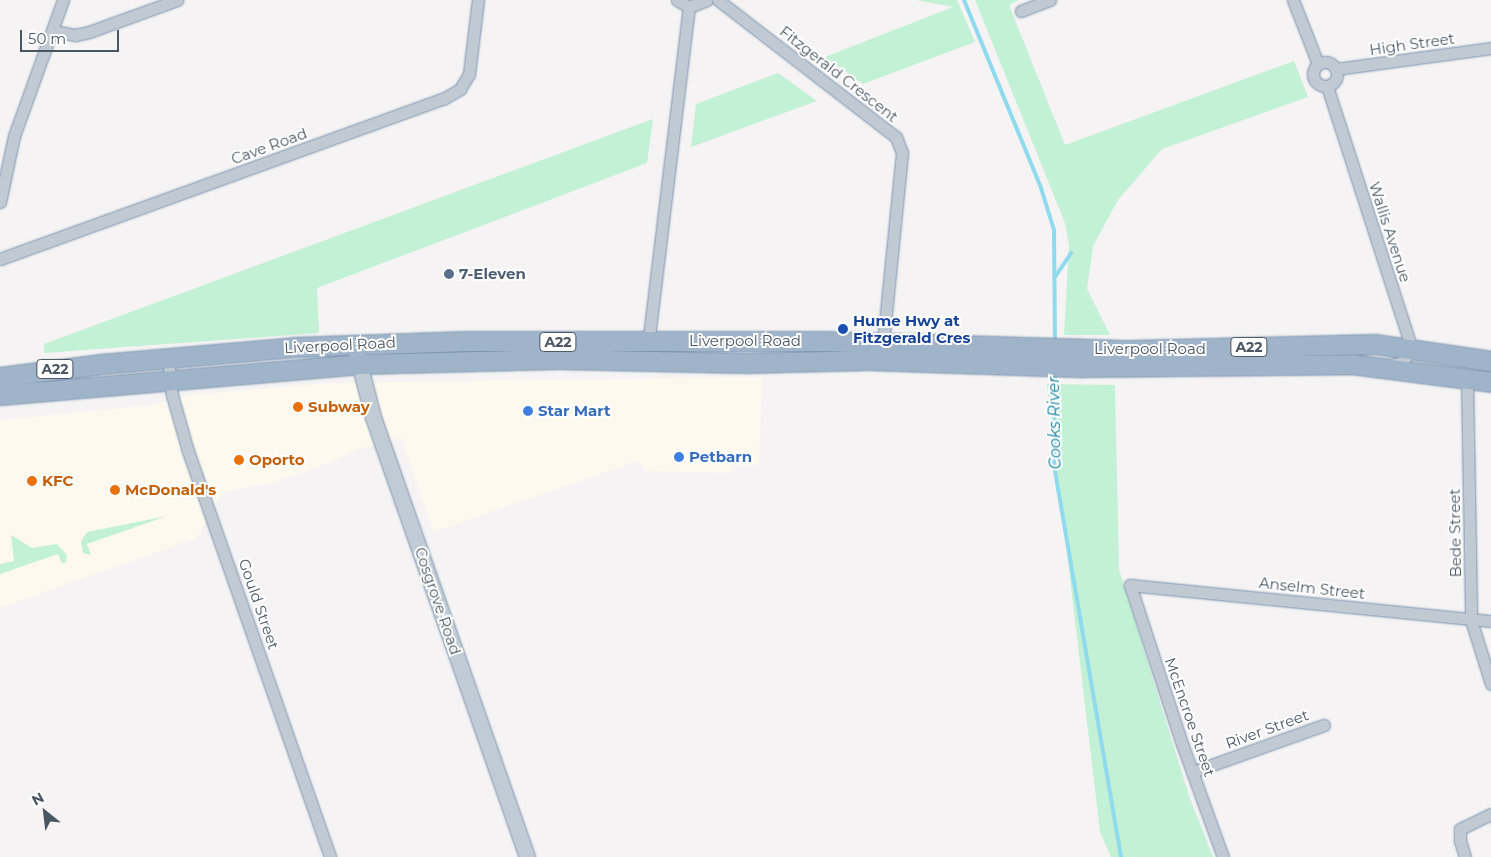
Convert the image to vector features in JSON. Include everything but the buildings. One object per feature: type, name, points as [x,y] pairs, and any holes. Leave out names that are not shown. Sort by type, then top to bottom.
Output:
[{"type":"highway","name":"Liverpool Road","points":[[0,377],[168,358],[355,343],[883,342],[1024,356]]},
{"type":"highway","name":"Liverpool Road","points":[[1085,358],[1339,344],[1412,349],[1491,361]]},
{"type":"highway","points":[[1412,349],[1418,372]]},
{"type":"highway","name":"Liverpool Road","points":[[0,395],[358,364],[558,359],[647,362],[868,360],[1024,356],[1378,366],[1491,382]]},
{"type":"main road","name":"Cosgrove Road","points":[[355,343],[358,364],[373,417],[527,857]]},
{"type":"street","points":[[0,202],[14,136],[63,0]]},
{"type":"street","points":[[52,31],[75,35],[89,32],[177,0]]},
{"type":"street","name":"Cave Road","points":[[0,259],[443,99],[460,89],[468,74],[478,0]]},
{"type":"street","points":[[677,0],[689,7]]},
{"type":"street","points":[[689,7],[707,0]]},
{"type":"street","name":"Fitzgerald Crescent","points":[[718,0],[896,137],[902,153],[883,342]]},
{"type":"street","points":[[1293,0],[1318,64],[1313,76],[1317,83],[1327,86],[1335,80],[1336,69],[1328,62],[1318,64]]},
{"type":"street","points":[[1021,11],[1044,1]]},
{"type":"street","points":[[647,362],[689,7]]},
{"type":"street","name":"High Street","points":[[1336,69],[1491,48]]},
{"type":"street","name":"Wallis Avenue","points":[[1327,86],[1412,349]]},
{"type":"street","points":[[1378,366],[1401,363],[1412,349]]},
{"type":"street","name":"Gould Street","points":[[168,358],[170,379],[188,451],[330,857]]},
{"type":"street","name":"Bede Street","points":[[1467,379],[1471,620],[1491,684]]},
{"type":"street","name":"Anselm Street","points":[[1130,585],[1471,620],[1491,620]]},
{"type":"street","name":"McEncroe Street","points":[[1130,585],[1192,772],[1223,857]]},
{"type":"street","name":"River Street","points":[[1192,772],[1324,724]]},
{"type":"street","points":[[1465,857],[1460,841],[1460,828],[1491,814]]},
{"type":"shaded area","points":[[762,377],[759,465],[731,465],[730,473],[644,471],[641,463],[632,463],[434,532],[401,438],[361,448],[329,463],[271,483],[223,492],[197,538],[0,608],[0,420],[151,405],[189,395],[330,383]]},
{"type":"green space","points":[[916,0],[957,0],[975,42],[863,84],[825,57],[953,7]]},
{"type":"green space","points":[[975,0],[1019,0],[1009,5],[1065,145],[1294,61],[1308,97],[1162,149],[1118,200],[1093,246],[1087,289],[1110,335],[1064,335],[1069,246],[1065,223]]},
{"type":"green space","points":[[778,73],[817,101],[691,147],[696,104]]},
{"type":"green space","points":[[653,119],[647,163],[317,288],[319,333],[44,353],[44,344]]},
{"type":"green space","points":[[1047,384],[1115,385],[1119,569],[1189,796],[1213,857],[1111,857],[1100,832]]},
{"type":"green space","points":[[167,516],[87,544],[91,555],[83,553],[81,541],[87,532]]},
{"type":"green space","points":[[11,535],[32,548],[57,544],[67,555],[66,562],[62,564],[58,554],[0,574],[0,564],[14,561]]},
{"type":"waterway","name":"Cooks River","points":[[964,0],[1041,188],[1054,230],[1055,343]]},
{"type":"waterway","points":[[1055,277],[1071,253]]},
{"type":"waterway","name":"Cooks River","points":[[1055,373],[1054,465],[1121,857]]},
{"type":"place","name":"7-Eleven","points":[[449,274]]},
{"type":"place","name":"Hume Hwy at Fitzgerald Cres","points":[[843,329]]},
{"type":"place","name":"Subway","points":[[298,407]]},
{"type":"place","name":"Star Mart","points":[[528,411]]},
{"type":"place","name":"Petbarn","points":[[679,457]]},
{"type":"place","name":"Oporto","points":[[239,460]]},
{"type":"place","name":"KFC","points":[[32,481]]},
{"type":"place","name":"McDonald's","points":[[115,490]]}]
